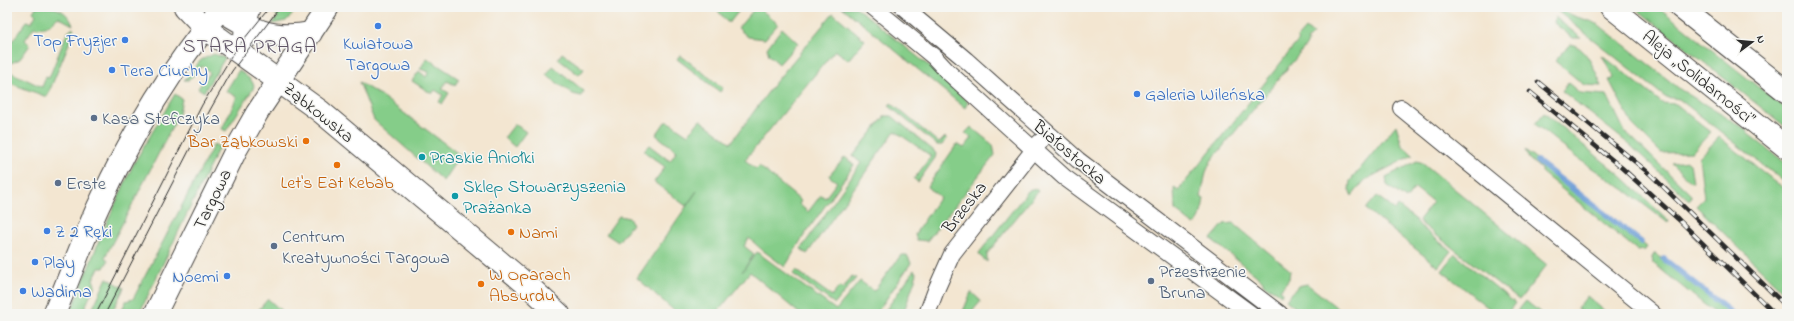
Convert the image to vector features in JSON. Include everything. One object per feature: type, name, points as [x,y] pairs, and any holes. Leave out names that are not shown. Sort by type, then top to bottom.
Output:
[{"type":"main road","name":"Ząbkowska","points":[[185,7],[204,28],[279,80],[320,111],[532,289],[559,314]]},
{"type":"main road","name":"Targowa","points":[[155,314],[237,148],[257,113],[328,7]]},
{"type":"main road","name":"Aleja „Solidarności”","points":[[1611,7],[1787,148]]},
{"type":"main road","points":[[1680,7],[1787,92]]},
{"type":"main road","points":[[54,314],[97,209],[124,154],[167,80],[219,8],[247,16],[260,32],[276,35],[311,33]]},
{"type":"main road","points":[[247,16],[245,38],[248,58]]},
{"type":"street","name":"Białostocka","points":[[874,7],[934,57],[948,72],[1064,177],[1251,314]]},
{"type":"street","name":"Białostocka","points":[[903,7],[1078,160],[1280,314]]},
{"type":"street","points":[[1401,108],[1653,314]]},
{"type":"street","name":"Brzeska","points":[[927,314],[952,254],[1048,133]]},
{"type":"green space","points":[[36,7],[48,7],[63,11],[73,25],[58,17],[47,26],[41,28],[34,27],[25,40],[30,45],[20,59],[7,65],[7,48],[27,21],[31,23],[36,15],[33,12]]},
{"type":"green space","points":[[268,7],[299,7],[286,21],[272,24],[278,17]]},
{"type":"green space","points":[[715,7],[742,7],[730,22],[727,22]]},
{"type":"green space","points":[[756,7],[758,7],[778,24],[765,39],[748,37],[738,28]]},
{"type":"green space","points":[[842,7],[856,7],[929,66],[968,102],[965,108]]},
{"type":"green space","points":[[1557,7],[1572,15],[1599,25],[1681,90],[1749,131],[1747,133],[1787,164],[1787,184],[1679,99],[1665,97],[1556,10]]},
{"type":"green space","points":[[1634,7],[1658,7],[1787,110],[1787,128]]},
{"type":"green space","points":[[833,13],[865,40],[848,60],[835,50],[745,160],[756,169],[759,166],[801,201],[799,204],[808,212],[821,195],[825,198],[837,182],[829,176],[845,157],[854,165],[801,240],[785,267],[749,238],[744,246],[754,254],[742,272],[757,252],[836,310],[860,281],[874,291],[901,255],[907,255],[911,263],[876,314],[800,314],[750,272],[716,314],[678,314],[637,278],[697,191],[686,206],[654,182],[665,167],[645,152],[645,149],[649,145],[670,161],[677,151],[656,135],[665,122],[669,122],[688,135],[700,120],[731,143],[774,84]]},
{"type":"green space","points":[[1555,17],[1581,38],[1573,38],[1554,23]]},
{"type":"green space","points":[[73,28],[74,31],[47,97],[7,82],[8,71],[42,87],[46,77],[49,78],[67,33]]},
{"type":"green space","points":[[782,28],[798,43],[779,64],[769,55],[767,48]]},
{"type":"green space","points":[[1306,28],[1313,34],[1307,40],[1308,42],[1305,47],[1211,161],[1206,172],[1201,197],[1204,199],[1201,214],[1199,220],[1194,225],[1175,210],[1174,187],[1178,191],[1299,40],[1297,38]]},
{"type":"green space","points":[[1570,44],[1581,50],[1590,60],[1602,86],[1584,85],[1555,61]]},
{"type":"green space","points":[[562,53],[584,69],[579,75],[558,59]]},
{"type":"green space","points":[[214,54],[225,58],[204,92],[198,88],[210,73],[202,66],[189,80],[184,80],[201,60]]},
{"type":"green space","points":[[680,55],[723,88],[720,92],[677,59]]},
{"type":"green space","points":[[1602,55],[1662,103],[1676,104],[1711,132],[1692,152],[1661,153],[1632,124],[1609,80],[1614,78]]},
{"type":"green space","points":[[427,58],[459,79],[455,85],[447,81],[442,89],[449,93],[442,104],[439,102],[443,95],[435,90],[432,94],[412,81],[419,71],[426,77],[429,72],[420,69]]},
{"type":"green space","points":[[553,66],[584,91],[581,96],[573,94],[546,75]]},
{"type":"green space","points":[[239,70],[251,80],[254,85],[253,89],[226,131],[222,129],[237,97],[226,91]]},
{"type":"green space","points":[[359,82],[384,98],[460,155],[443,181],[374,120]]},
{"type":"green space","points":[[1568,83],[1580,93],[1607,95],[1624,130],[1691,195],[1691,198],[1689,200],[1630,145],[1562,91]]},
{"type":"green space","points":[[175,94],[182,99],[179,114],[105,257],[108,261],[104,268],[99,268],[93,279],[95,285],[82,314],[70,314],[103,231],[134,163]]},
{"type":"green space","points":[[891,103],[939,143],[945,137],[947,139],[942,145],[937,145],[889,106]]},
{"type":"green space","points":[[1544,113],[1620,175],[1669,221],[1668,223],[1625,190],[1577,158],[1535,124]]},
{"type":"green space","points":[[885,116],[892,116],[934,151],[936,154],[935,158],[918,182],[914,179],[931,156],[895,131],[807,254],[801,249],[861,163],[853,156]]},
{"type":"green space","points":[[515,124],[526,132],[515,147],[504,138]]},
{"type":"green space","points":[[1396,125],[1402,145],[1413,155],[1365,180],[1352,196],[1349,190],[1350,181]]},
{"type":"green space","points":[[971,127],[993,145],[995,155],[927,241],[917,240],[915,235],[917,231],[940,197],[927,187],[957,144],[964,148],[972,138],[965,133]]},
{"type":"green space","points":[[1719,137],[1787,191],[1787,295],[1696,206],[1704,198],[1699,158]]},
{"type":"green space","points":[[214,144],[219,147],[139,314],[120,314],[126,301],[133,299]]},
{"type":"green space","points":[[1525,150],[1647,247],[1645,250],[1638,251],[1541,172],[1541,169],[1529,159]]},
{"type":"green space","points":[[1417,161],[1423,163],[1547,265],[1519,300],[1422,224],[1419,220],[1433,202],[1415,188],[1406,199],[1387,185],[1386,177]]},
{"type":"green space","points":[[1688,161],[1690,163],[1693,182],[1691,182],[1671,163]]},
{"type":"green space","points":[[1036,189],[1038,191],[987,254],[987,262],[980,256],[979,253],[1028,191]]},
{"type":"green space","points":[[1377,196],[1395,210],[1398,206],[1451,251],[1438,267],[1366,209]]},
{"type":"green space","points":[[619,216],[629,218],[632,224],[618,242],[606,234]]},
{"type":"green space","points":[[1233,223],[1290,270],[1289,279],[1280,290],[1283,292],[1281,295],[1263,284],[1263,281],[1211,239],[1224,224]]},
{"type":"green space","points":[[1655,253],[1734,314],[1716,314],[1653,263],[1652,257]]},
{"type":"green space","points":[[1455,254],[1515,303],[1507,314],[1496,314],[1442,271]]},
{"type":"green space","points":[[796,270],[832,296],[839,287],[843,289],[852,276],[856,278],[835,304],[793,274]]},
{"type":"green space","points":[[914,270],[917,274],[903,314],[883,314]]},
{"type":"green space","points":[[107,278],[124,288],[111,314],[90,314]]},
{"type":"green space","points":[[1307,284],[1345,314],[1303,314],[1286,300],[1298,286]]},
{"type":"green space","points":[[971,292],[981,301],[970,314],[962,314]]},
{"type":"green space","points":[[1587,296],[1608,314],[1584,314],[1577,309]]},
{"type":"green space","points":[[268,299],[285,314],[255,314]]},
{"type":"green space","points":[[1526,301],[1542,314],[1515,314]]},
{"type":"waterway","points":[[1537,161],[1641,242]]},
{"type":"waterway","points":[[1664,259],[1733,314]]},
{"type":"tram line","points":[[96,314],[202,105],[236,49],[270,7]]},
{"type":"tram line","points":[[105,314],[210,110],[232,71],[280,7]]},
{"type":"railway","points":[[1538,82],[1650,174],[1787,307]]},
{"type":"railway","points":[[1530,92],[1622,168],[1678,219],[1775,314]]},
{"type":"place","name":"Kwiatowa Targowa","points":[[378,26]]},
{"type":"place","name":"Top Fryzjer","points":[[125,40]]},
{"type":"place","name":"Tera Ciuchy","points":[[112,70]]},
{"type":"place","name":"Galeria Wileńska","points":[[1137,94]]},
{"type":"place","name":"Kasa Stefczyka","points":[[94,118]]},
{"type":"place","name":"Bar Ząbkowski","points":[[306,141]]},
{"type":"place","name":"Praskie Aniołki","points":[[422,157]]},
{"type":"place","name":"Let's Eat Kebab","points":[[337,165]]},
{"type":"place","name":"Erste","points":[[58,183]]},
{"type":"place","name":"Sklep Stowarzyszenia Prażanka","points":[[455,196]]},
{"type":"place","name":"Z 2 Ręki","points":[[47,231]]},
{"type":"place","name":"Nami","points":[[511,232]]},
{"type":"place","name":"Centrum Kreatywności Targowa","points":[[274,246]]},
{"type":"place","name":"Play","points":[[35,262]]},
{"type":"place","name":"Noemi","points":[[227,276]]},
{"type":"place","name":"Przestrzenie Bruna","points":[[1151,281]]},
{"type":"place","name":"W Oparach Absurdu","points":[[481,284]]},
{"type":"place","name":"Wadima","points":[[23,291]]},
{"type":"district","name":"STARA PRAGA","points":[[250,45]]}]
